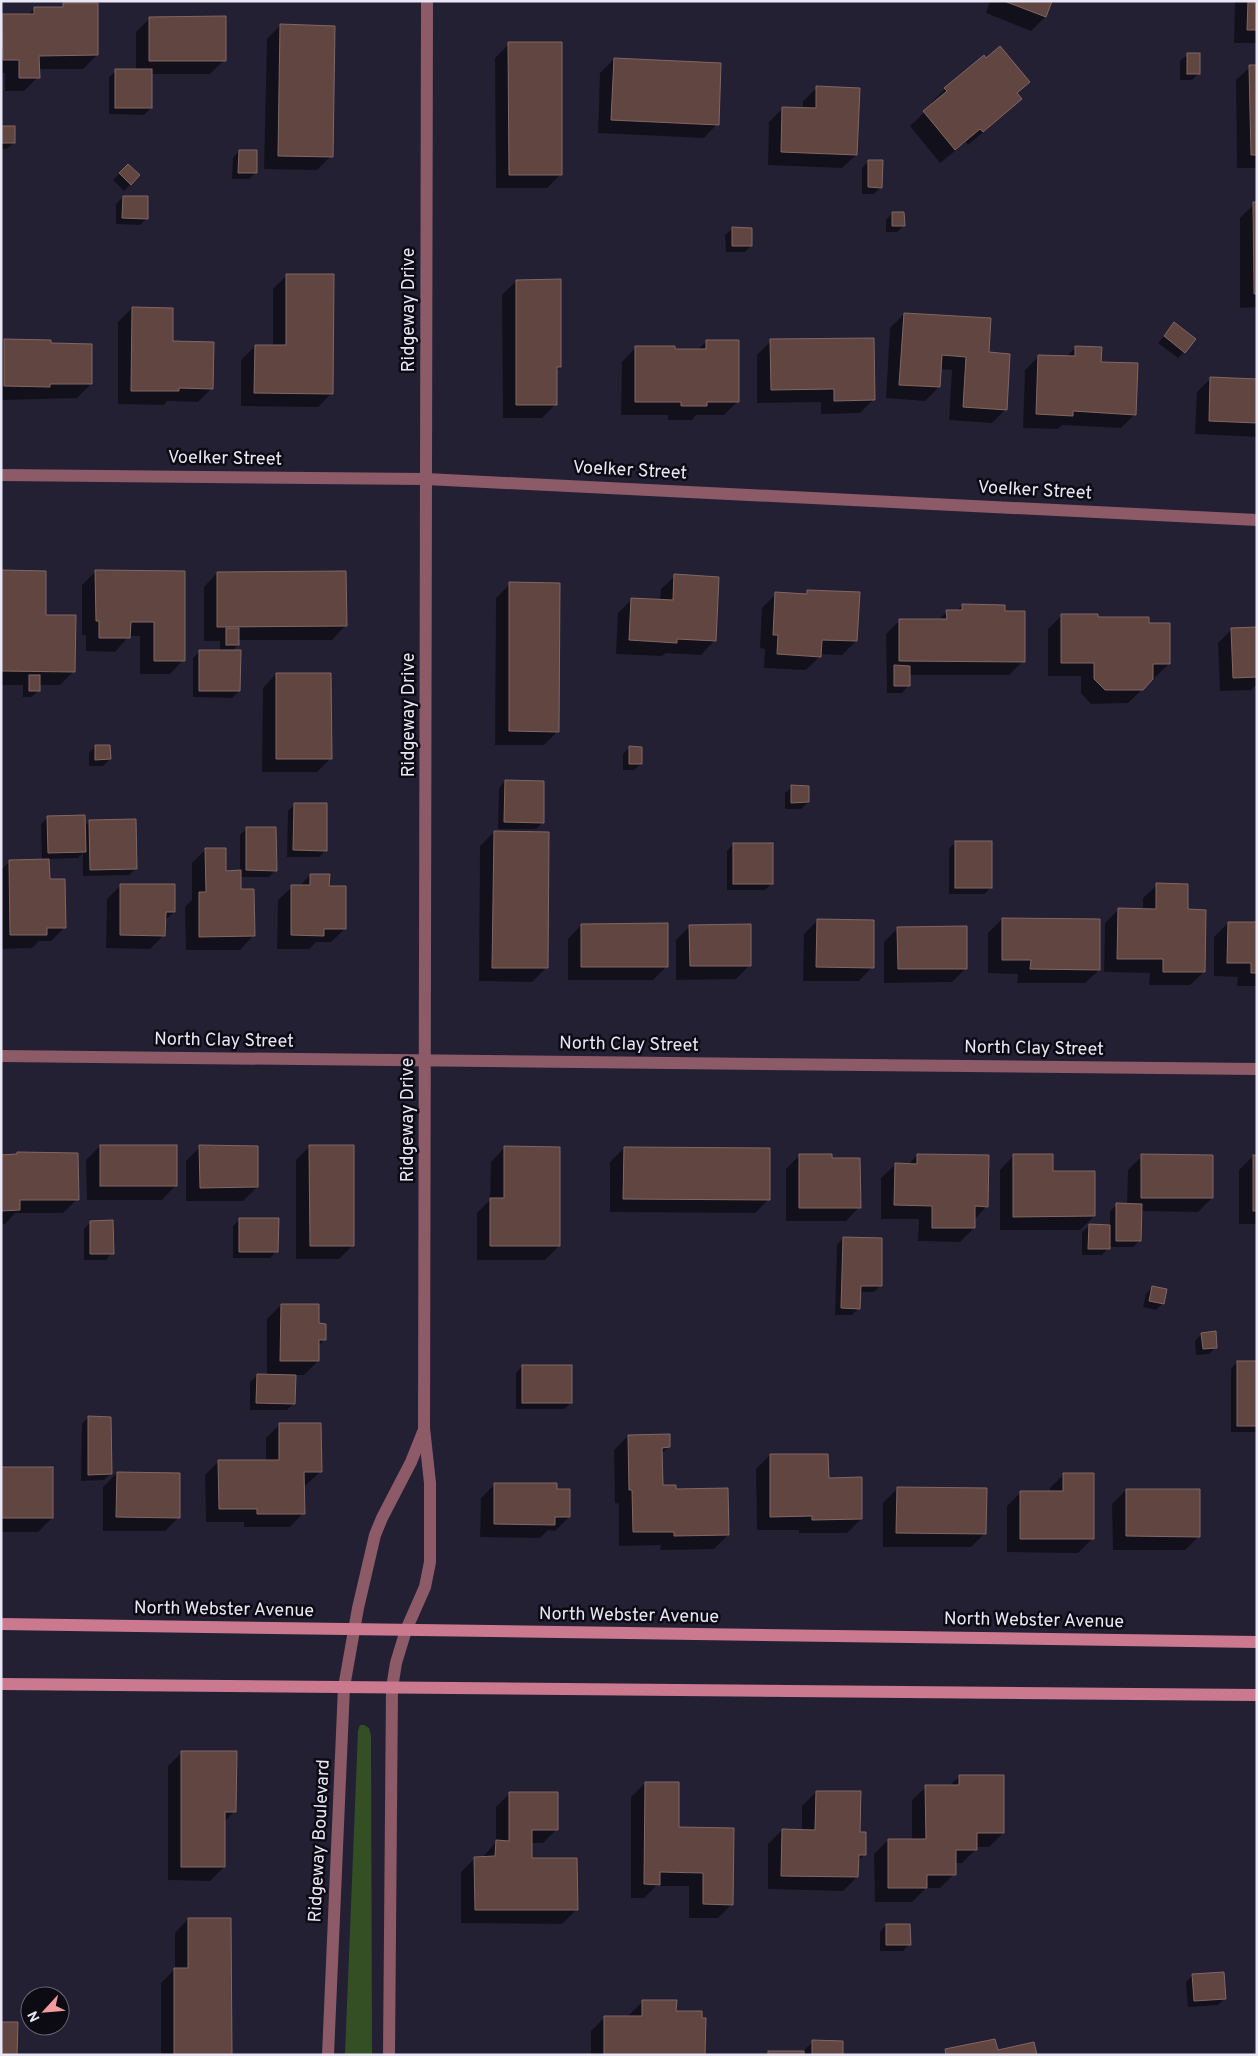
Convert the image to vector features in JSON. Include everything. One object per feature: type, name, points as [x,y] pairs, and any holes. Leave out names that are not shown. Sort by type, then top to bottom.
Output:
[{"type":"main road","name":"North Webster Avenue","points":[[1,1624],[1257,1642]]},
{"type":"main road","points":[[1,1684],[1257,1695]]},
{"type":"street","name":"Ridgeway Drive","points":[[406,1630],[425,1587],[430,1562],[430,1483],[424,1428],[427,1]]},
{"type":"street","name":"Voelker Street","points":[[1,475],[426,479],[1257,520]]},
{"type":"street","name":"North Clay Street","points":[[1,1056],[1257,1069]]},
{"type":"street","name":"Ridgeway Drive","points":[[354,1629],[375,1536],[382,1518],[409,1468],[424,1428]]},
{"type":"street","name":"Ridgeway Boulevard","points":[[328,2055],[344,1688],[354,1629]]},
{"type":"street","points":[[389,2055],[392,1688],[396,1663],[406,1630]]},
{"type":"green space","points":[[360,1725],[369,1728],[371,1736],[372,2055],[345,2055],[358,1731]]},
{"type":"building","points":[[1004,1],[1052,1],[1046,17]]},
{"type":"building","points":[[1248,1],[1257,1],[1257,30],[1247,30]]},
{"type":"building","points":[[63,3],[98,3],[98,55],[39,56],[40,78],[19,78],[19,60],[3,60],[2,14],[34,14],[34,7],[63,7]]},
{"type":"building","points":[[226,16],[226,61],[149,61],[149,17]]},
{"type":"building","points":[[280,24],[335,26],[333,157],[278,156]]},
{"type":"building","points":[[508,42],[562,42],[562,175],[509,175]]},
{"type":"building","points":[[1000,46],[1030,82],[1017,93],[1022,99],[983,132],[980,129],[955,150],[923,111],[947,91],[944,88],[984,55],[986,58]]},
{"type":"building","points":[[1187,53],[1200,53],[1200,74],[1187,74]]},
{"type":"building","points":[[614,58],[721,63],[719,125],[611,120]]},
{"type":"building","points":[[1249,65],[1257,65],[1257,155],[1251,155]]},
{"type":"building","points":[[115,69],[152,69],[152,108],[115,108]]},
{"type":"building","points":[[816,86],[860,88],[857,155],[781,152],[782,107],[816,108]]},
{"type":"building","points":[[1,126],[15,126],[15,143],[1,143]]},
{"type":"building","points":[[239,150],[257,150],[257,173],[238,173]]},
{"type":"building","points":[[868,160],[883,160],[882,188],[868,187]]},
{"type":"building","points":[[128,164],[140,175],[131,185],[119,173]]},
{"type":"building","points":[[123,196],[148,196],[148,219],[122,218]]},
{"type":"building","points":[[1253,202],[1257,202],[1257,294],[1254,294]]},
{"type":"building","points":[[892,212],[904,212],[905,226],[892,226]]},
{"type":"building","points":[[732,227],[752,228],[752,246],[732,246]]},
{"type":"building","points":[[286,274],[334,274],[333,394],[254,393],[255,345],[286,345]]},
{"type":"building","points":[[561,279],[561,367],[557,367],[557,405],[516,405],[516,280]]},
{"type":"building","points":[[132,307],[173,308],[173,341],[214,342],[213,389],[179,388],[179,391],[131,391]]},
{"type":"building","points":[[904,313],[991,318],[989,352],[1010,354],[1007,410],[963,407],[966,357],[942,355],[940,387],[899,385]]},
{"type":"building","points":[[1174,322],[1196,339],[1185,353],[1164,336]]},
{"type":"building","points":[[874,338],[875,400],[834,401],[834,389],[771,390],[770,339]]},
{"type":"building","points":[[4,339],[51,340],[51,343],[92,344],[92,384],[50,384],[50,387],[4,386]]},
{"type":"building","points":[[706,340],[739,340],[739,402],[707,402],[707,406],[681,406],[681,402],[635,402],[635,346],[675,346],[675,349],[706,349]]},
{"type":"building","points":[[1075,346],[1102,347],[1101,362],[1138,363],[1136,415],[1073,411],[1073,416],[1036,414],[1038,355],[1075,356]]},
{"type":"building","points":[[1210,377],[1257,379],[1257,423],[1209,421]]},
{"type":"building","points":[[1,570],[46,571],[46,615],[76,615],[75,672],[1,671]]},
{"type":"building","points":[[95,570],[185,571],[185,661],[154,661],[154,622],[131,622],[130,638],[99,638],[99,621],[96,621]]},
{"type":"building","points":[[346,571],[347,626],[217,627],[217,572]]},
{"type":"building","points":[[674,574],[719,577],[716,641],[677,639],[677,643],[629,640],[631,598],[673,600]]},
{"type":"building","points":[[509,582],[560,583],[559,732],[509,731]]},
{"type":"building","points":[[807,590],[860,592],[857,641],[822,640],[821,657],[777,654],[778,635],[773,635],[775,592],[807,594]]},
{"type":"building","points":[[962,604],[1005,605],[1005,611],[1025,611],[1025,662],[899,661],[899,619],[947,619],[946,610],[962,610]]},
{"type":"building","points":[[1061,614],[1098,614],[1098,617],[1149,617],[1149,623],[1170,623],[1170,664],[1153,664],[1153,679],[1143,690],[1105,690],[1094,679],[1094,663],[1061,663]]},
{"type":"building","points":[[1257,627],[1257,677],[1233,678],[1231,628]]},
{"type":"building","points":[[226,628],[239,628],[239,645],[226,645]]},
{"type":"building","points":[[199,650],[241,650],[240,691],[199,691]]},
{"type":"building","points":[[894,665],[910,666],[910,686],[894,686]]},
{"type":"building","points":[[276,673],[331,673],[332,759],[276,759]]},
{"type":"building","points":[[29,675],[40,675],[40,691],[29,691]]},
{"type":"building","points":[[95,745],[110,745],[111,759],[95,760]]},
{"type":"building","points":[[629,746],[642,747],[642,764],[629,764]]},
{"type":"building","points":[[505,780],[544,781],[544,823],[504,822]]},
{"type":"building","points":[[791,785],[809,786],[809,802],[791,803]]},
{"type":"building","points":[[294,803],[327,803],[327,851],[293,850]]},
{"type":"building","points":[[85,815],[86,852],[48,853],[47,816]]},
{"type":"building","points":[[136,819],[137,869],[90,870],[89,820]]},
{"type":"building","points":[[246,827],[276,827],[277,871],[246,870]]},
{"type":"building","points":[[494,831],[549,832],[548,968],[492,968]]},
{"type":"building","points":[[955,841],[992,841],[992,888],[955,888]]},
{"type":"building","points":[[733,843],[773,843],[773,884],[733,884]]},
{"type":"building","points":[[205,848],[226,848],[226,871],[241,870],[241,889],[254,889],[255,936],[199,937],[199,892],[206,892]]},
{"type":"building","points":[[49,859],[50,879],[65,879],[66,928],[47,928],[47,935],[10,935],[9,860]]},
{"type":"building","points":[[310,874],[330,874],[329,886],[346,886],[346,929],[324,929],[324,936],[291,935],[291,885],[310,885]]},
{"type":"building","points":[[1156,883],[1188,884],[1188,909],[1206,910],[1205,972],[1163,972],[1163,959],[1117,959],[1118,908],[1156,909]]},
{"type":"building","points":[[120,884],[175,884],[175,912],[166,912],[165,936],[120,935]]},
{"type":"building","points":[[1002,918],[1100,919],[1100,970],[1030,969],[1031,960],[1002,960]]},
{"type":"building","points":[[817,919],[874,920],[874,968],[816,967]]},
{"type":"building","points":[[1228,922],[1257,922],[1257,973],[1251,973],[1251,963],[1227,963]]},
{"type":"building","points":[[668,923],[668,967],[581,967],[581,924]]},
{"type":"building","points":[[751,924],[751,966],[690,966],[689,925]]},
{"type":"building","points":[[967,926],[967,969],[898,969],[897,927]]},
{"type":"building","points":[[100,1145],[177,1145],[177,1186],[100,1186]]},
{"type":"building","points":[[199,1145],[258,1146],[258,1187],[200,1188]]},
{"type":"building","points":[[309,1145],[354,1145],[354,1246],[310,1246]]},
{"type":"building","points":[[504,1146],[560,1147],[560,1246],[490,1246],[490,1198],[504,1198]]},
{"type":"building","points":[[624,1147],[770,1148],[770,1200],[623,1199]]},
{"type":"building","points":[[17,1152],[78,1153],[79,1200],[20,1200],[20,1210],[1,1211],[1,1155],[17,1154]]},
{"type":"building","points":[[799,1154],[832,1154],[832,1158],[860,1158],[861,1208],[799,1208]]},
{"type":"building","points":[[917,1154],[989,1155],[988,1207],[975,1206],[975,1228],[932,1228],[932,1206],[894,1205],[895,1163],[917,1164]]},
{"type":"building","points":[[1013,1154],[1053,1154],[1053,1171],[1095,1171],[1095,1216],[1013,1217]]},
{"type":"building","points":[[1141,1154],[1213,1155],[1213,1198],[1141,1198]]},
{"type":"building","points":[[1253,1155],[1257,1155],[1257,1211],[1253,1211]]},
{"type":"building","points":[[1116,1203],[1142,1204],[1141,1241],[1116,1241]]},
{"type":"building","points":[[239,1218],[279,1218],[278,1252],[239,1252]]},
{"type":"building","points":[[113,1220],[114,1254],[90,1254],[90,1221]]},
{"type":"building","points":[[1089,1224],[1110,1225],[1110,1249],[1088,1249]]},
{"type":"building","points":[[843,1237],[882,1238],[882,1286],[861,1286],[860,1309],[841,1308]]},
{"type":"building","points":[[1152,1286],[1167,1289],[1164,1304],[1149,1301]]},
{"type":"building","points":[[281,1304],[319,1304],[319,1323],[326,1324],[326,1340],[319,1340],[319,1361],[280,1361]]},
{"type":"building","points":[[1216,1331],[1217,1348],[1203,1349],[1201,1333]]},
{"type":"building","points":[[1237,1361],[1257,1361],[1257,1426],[1237,1426]]},
{"type":"building","points":[[522,1365],[572,1365],[572,1403],[522,1403]]},
{"type":"building","points":[[257,1374],[296,1375],[295,1404],[256,1403]]},
{"type":"building","points":[[88,1416],[111,1417],[112,1474],[88,1475]]},
{"type":"building","points":[[279,1423],[321,1423],[322,1472],[304,1472],[305,1514],[257,1514],[257,1509],[219,1509],[218,1460],[279,1460]]},
{"type":"building","points":[[670,1434],[670,1447],[662,1448],[663,1485],[676,1485],[676,1489],[728,1488],[729,1535],[674,1536],[674,1532],[633,1532],[632,1490],[629,1490],[628,1435]]},
{"type":"building","points":[[770,1454],[828,1454],[829,1478],[862,1477],[862,1519],[812,1520],[812,1516],[770,1517]]},
{"type":"building","points":[[1,1467],[53,1467],[53,1518],[1,1518]]},
{"type":"building","points":[[117,1472],[180,1473],[180,1518],[116,1517]]},
{"type":"building","points":[[1063,1473],[1094,1473],[1094,1539],[1020,1539],[1020,1491],[1063,1491]]},
{"type":"building","points":[[494,1483],[557,1483],[557,1489],[570,1489],[570,1517],[555,1517],[555,1525],[494,1524]]},
{"type":"building","points":[[897,1487],[987,1488],[986,1534],[896,1533]]},
{"type":"building","points":[[1126,1489],[1200,1489],[1200,1537],[1126,1536]]},
{"type":"building","points":[[181,1751],[237,1751],[236,1812],[225,1812],[225,1867],[181,1867]]},
{"type":"building","points":[[959,1775],[1004,1775],[1004,1833],[977,1833],[977,1850],[956,1850],[956,1875],[927,1875],[927,1888],[888,1888],[888,1839],[926,1839],[925,1785],[959,1785]]},
{"type":"building","points":[[645,1782],[679,1782],[679,1827],[734,1828],[733,1905],[703,1904],[703,1873],[660,1872],[660,1885],[644,1884]]},
{"type":"building","points":[[816,1791],[861,1791],[860,1832],[866,1832],[866,1855],[859,1855],[858,1877],[781,1876],[782,1829],[815,1830]]},
{"type":"building","points":[[509,1792],[558,1792],[558,1830],[532,1830],[532,1858],[577,1858],[578,1910],[475,1910],[474,1857],[495,1856],[496,1840],[509,1841]]},
{"type":"building","points":[[188,1918],[231,1918],[232,2055],[174,2055],[174,1968],[188,1968]]},
{"type":"building","points":[[886,1924],[910,1924],[911,1945],[886,1945]]},
{"type":"building","points":[[1224,1972],[1226,1999],[1194,2001],[1192,1974]]},
{"type":"building","points":[[642,2000],[677,2000],[676,2011],[702,2011],[702,2018],[706,2018],[705,2055],[604,2055],[604,2016],[642,2016]]},
{"type":"building","points":[[1,2022],[18,2022],[17,2055],[1,2055]]},
{"type":"building","points":[[995,2039],[998,2050],[1034,2042],[1037,2055],[946,2055],[945,2049]]},
{"type":"building","points":[[812,2040],[843,2041],[843,2055],[812,2055]]},
{"type":"building","points":[[768,2051],[804,2051],[804,2055],[768,2055]]}]
